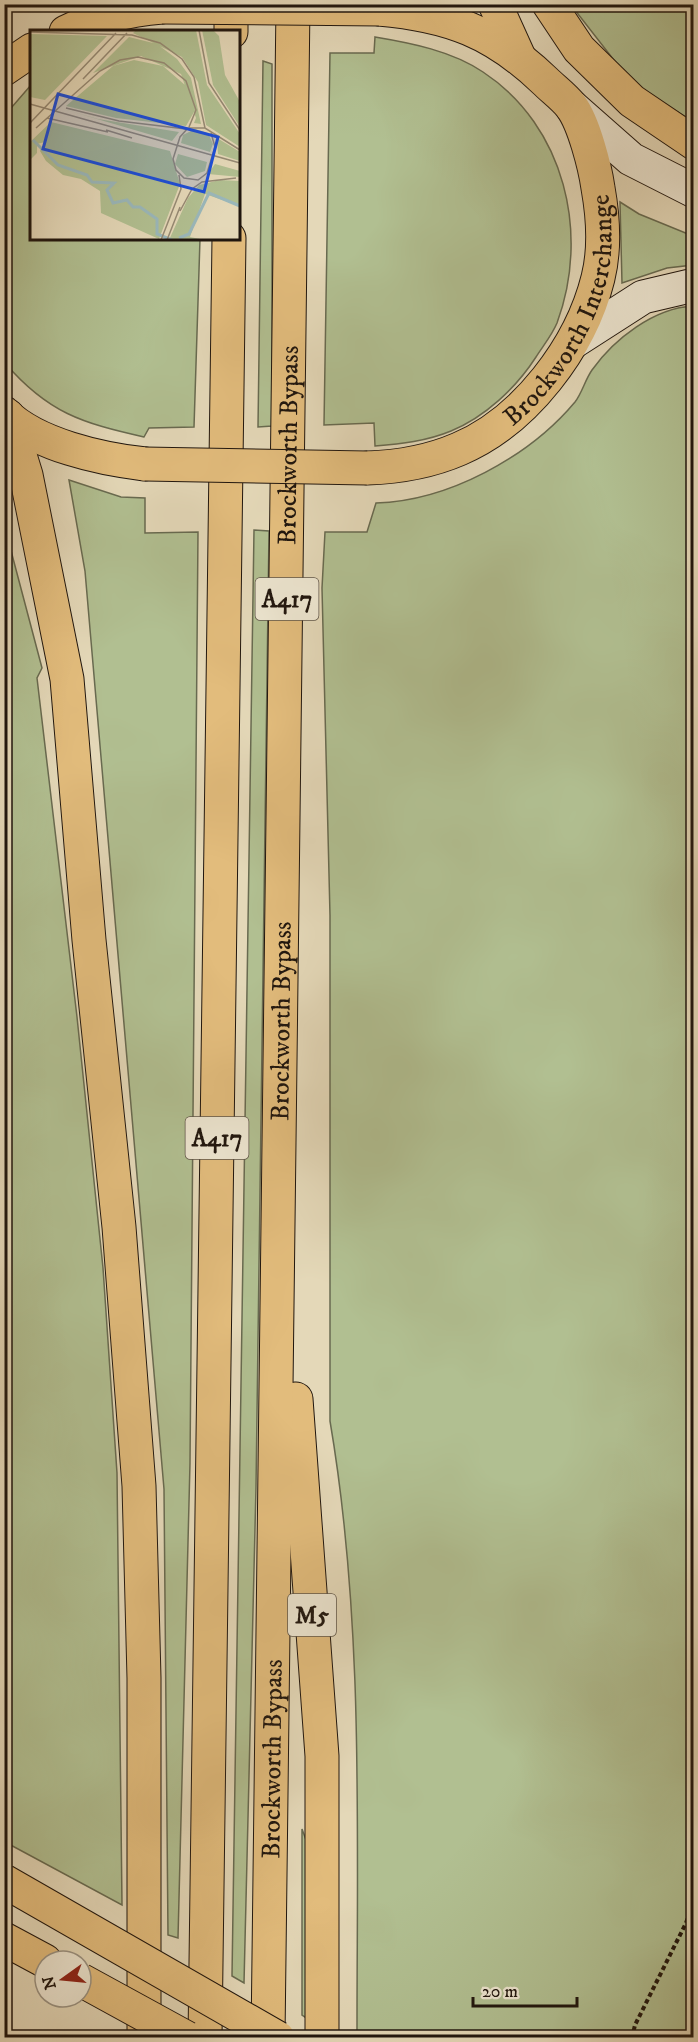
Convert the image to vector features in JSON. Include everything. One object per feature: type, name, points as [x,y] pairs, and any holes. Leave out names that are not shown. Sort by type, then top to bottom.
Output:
[{"type":"highway","points":[[231,4],[231,30]]},
{"type":"highway","name":"Brockworth Bypass","points":[[268,2037],[281,1194],[293,4]]},
{"type":"highway","points":[[495,4],[519,57]]},
{"type":"highway","points":[[549,4],[579,49],[632,101],[693,143]]},
{"type":"highway","name":"Brockworth Interchange","points":[[6,414],[57,444],[86,454],[145,464],[400,467],[433,459],[486,435],[528,400],[548,378],[573,342],[598,278],[602,240],[602,206],[594,163],[572,107],[519,57],[467,26],[417,12],[379,9],[162,7],[130,10],[93,19],[70,30]]},
{"type":"highway","points":[[4,69],[30,51]]},
{"type":"highway","name":"A417","points":[[205,2037],[229,240]]},
{"type":"highway","points":[[6,414],[26,475],[67,679],[89,940],[119,1227],[139,1486],[144,1678],[144,2037]]},
{"type":"highway","name":"M5","points":[[281,1194],[322,1756],[322,2037]]},
{"type":"highway","points":[[4,1881],[278,2037]]},
{"type":"highway","points":[[4,1939],[33,1955]]},
{"type":"highway","points":[[93,1986],[187,2037]]},
{"type":"main road","points":[[572,107],[631,159],[693,191]]},
{"type":"main road","points":[[573,342],[643,297],[693,285]]},
{"type":"path","points":[[632,2037],[635,2025],[686,1923],[693,1900]]},
{"type":"green space","points":[[571,5],[693,5],[693,122],[631,82]]},
{"type":"green space","points":[[375,37],[445,53],[483,72],[511,95],[534,121],[551,152],[563,184],[570,219],[571,254],[567,289],[557,323],[528,369],[499,400],[476,418],[451,431],[414,442],[375,446],[374,423],[324,425],[330,53],[374,53]]},
{"type":"green space","points":[[263,61],[272,64],[272,426],[258,427]]},
{"type":"green space","points":[[30,86],[30,240],[200,240],[194,427],[149,428],[144,437],[84,421],[36,394],[5,363],[5,115]]},
{"type":"green space","points":[[620,202],[639,214],[693,236],[693,265],[667,268],[622,283]]},
{"type":"green space","points":[[693,306],[693,2037],[635,2037],[617,2031],[610,2038],[370,2037],[357,2031],[357,1802],[353,1648],[349,1572],[330,1421],[330,915],[322,588],[325,532],[367,532],[376,503],[431,494],[458,485],[511,458],[535,441],[575,402],[592,370],[623,337],[664,312]]},
{"type":"green space","points":[[69,480],[121,497],[145,498],[145,533],[198,532],[190,1463],[178,1938],[168,1935],[164,1489],[85,571]]},
{"type":"green space","points":[[5,528],[42,668],[37,678],[77,1017],[103,1268],[117,1473],[122,1905],[5,1842]]},
{"type":"green space","points":[[254,530],[269,531],[256,1487],[244,1983],[232,1976]]},
{"type":"green space","points":[[302,1829],[310,1851],[311,2021],[302,2015]]}]
